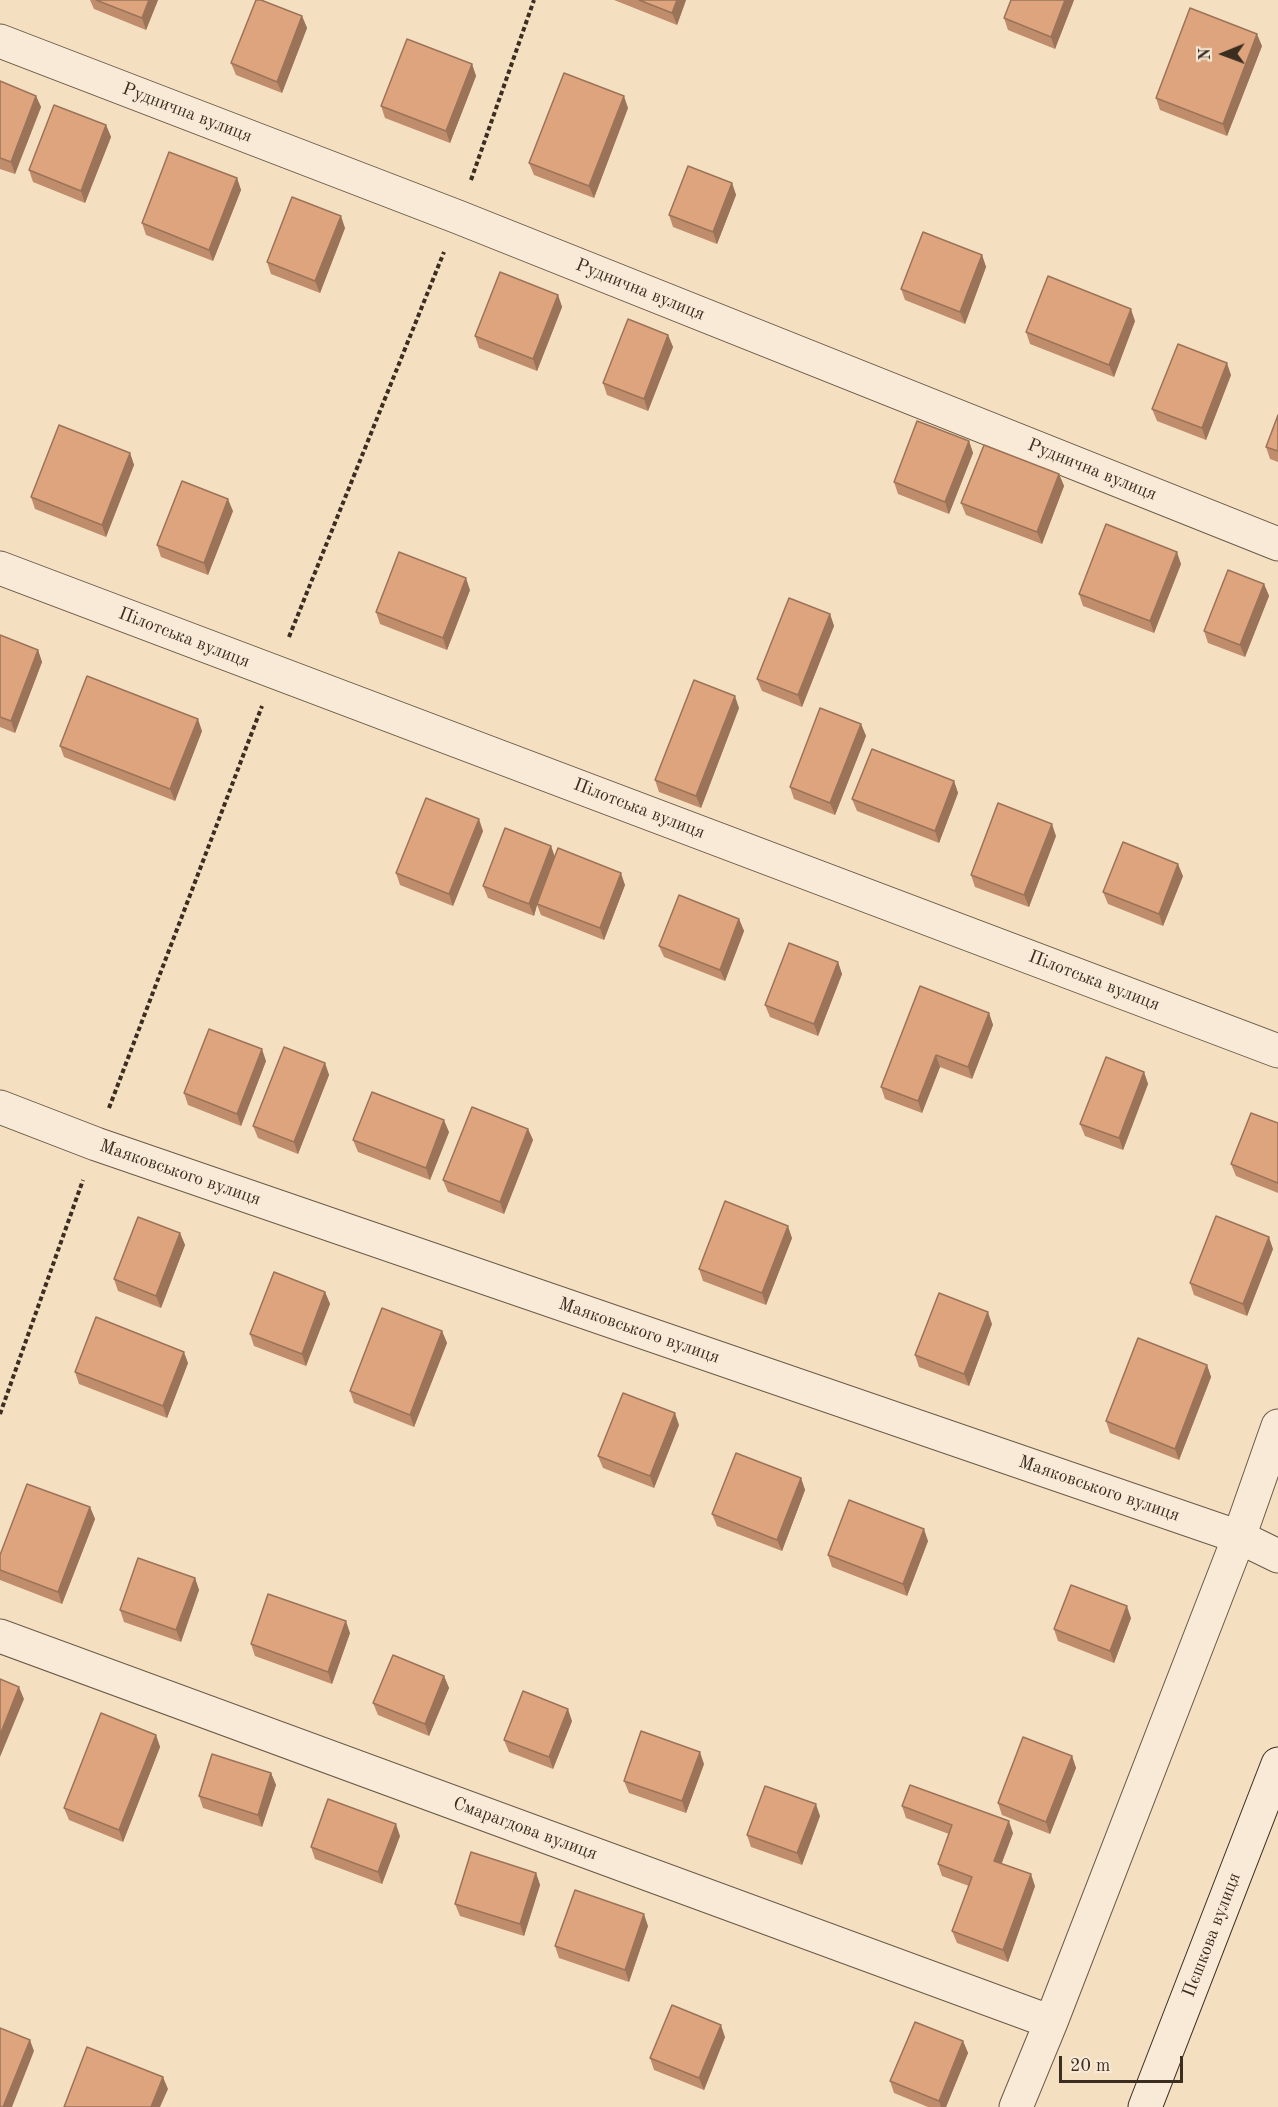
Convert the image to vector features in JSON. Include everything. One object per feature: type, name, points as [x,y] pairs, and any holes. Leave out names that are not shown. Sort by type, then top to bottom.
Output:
[{"type":"street","name":"Руднична вулиця","points":[[0,41],[458,217],[1278,544]]},
{"type":"street","name":"Пілотська вулиця","points":[[0,568],[1278,1051]]},
{"type":"street","name":"Маяковського вулиця","points":[[0,1107],[96,1144],[1239,1537],[1278,1556]]},
{"type":"street","points":[[1016,2107],[1239,1537],[1278,1426]]},
{"type":"street","name":"Смарагдова вулиця","points":[[0,1636],[1051,2022]]},
{"type":"street","name":"Пєшкова вулиця","points":[[1145,2107],[1278,1764]]},
{"type":"building","points":[[96,0],[149,0],[142,18]]},
{"type":"building","points":[[256,0],[302,16],[277,82],[231,63]]},
{"type":"building","points":[[639,0],[677,0],[672,13]]},
{"type":"building","points":[[1011,0],[1065,0],[1051,37],[1004,18]]},
{"type":"building","points":[[1190,8],[1257,34],[1223,124],[1156,98]]},
{"type":"building","points":[[407,39],[472,64],[446,131],[381,106]]},
{"type":"building","points":[[564,73],[624,96],[589,186],[529,163]]},
{"type":"building","points":[[0,81],[36,96],[11,162],[0,158]]},
{"type":"building","points":[[54,105],[106,125],[81,191],[29,170]]},
{"type":"building","points":[[169,152],[237,178],[209,250],[142,223]]},
{"type":"building","points":[[688,166],[732,183],[713,232],[669,215]]},
{"type":"building","points":[[292,197],[341,216],[315,281],[267,262]]},
{"type":"building","points":[[923,232],[982,255],[960,312],[901,289]]},
{"type":"building","points":[[500,272],[558,295],[533,359],[475,336]]},
{"type":"building","points":[[1048,276],[1131,309],[1109,365],[1026,332]]},
{"type":"building","points":[[628,319],[668,335],[644,399],[603,383]]},
{"type":"building","points":[[1178,344],[1227,363],[1202,428],[1152,409]]},
{"type":"building","points":[[1278,415],[1278,451],[1266,447]]},
{"type":"building","points":[[917,421],[969,441],[945,502],[894,482]]},
{"type":"building","points":[[59,425],[130,453],[102,525],[31,497]]},
{"type":"building","points":[[984,445],[1059,474],[1037,532],[961,503]]},
{"type":"building","points":[[182,481],[228,499],[204,563],[157,545]]},
{"type":"building","points":[[1106,524],[1177,552],[1150,621],[1079,594]]},
{"type":"building","points":[[399,552],[466,578],[443,638],[376,612]]},
{"type":"building","points":[[1228,570],[1264,584],[1240,645],[1204,631]]},
{"type":"building","points":[[789,598],[830,614],[798,695],[757,679]]},
{"type":"building","points":[[0,635],[38,650],[11,721],[0,717]]},
{"type":"building","points":[[87,676],[198,719],[170,789],[60,746]]},
{"type":"building","points":[[694,680],[735,696],[696,796],[655,780]]},
{"type":"building","points":[[820,708],[861,724],[830,803],[790,787]]},
{"type":"building","points":[[872,749],[954,781],[935,831],[852,799]]},
{"type":"building","points":[[426,798],[479,819],[449,894],[396,873]]},
{"type":"building","points":[[998,803],[1052,824],[1024,895],[971,875]]},
{"type":"building","points":[[505,828],[551,846],[529,904],[483,886]]},
{"type":"building","points":[[1123,842],[1178,864],[1159,914],[1103,892]]},
{"type":"building","points":[[558,848],[621,873],[600,928],[537,904]]},
{"type":"building","points":[[679,895],[739,919],[720,970],[659,946]]},
{"type":"building","points":[[789,943],[838,962],[814,1024],[765,1005]]},
{"type":"building","points":[[920,986],[989,1013],[968,1067],[936,1055],[918,1101],[881,1087]]},
{"type":"building","points":[[209,1029],[262,1049],[237,1114],[184,1093]]},
{"type":"building","points":[[284,1047],[325,1063],[294,1142],[253,1126]]},
{"type":"building","points":[[1106,1057],[1144,1072],[1119,1138],[1080,1124]]},
{"type":"building","points":[[372,1092],[444,1120],[426,1168],[353,1140]]},
{"type":"building","points":[[472,1107],[528,1129],[500,1202],[443,1180]]},
{"type":"building","points":[[1251,1113],[1278,1123],[1278,1183],[1231,1164]]},
{"type":"building","points":[[725,1201],[788,1226],[762,1293],[699,1269]]},
{"type":"building","points":[[1216,1216],[1269,1237],[1243,1304],[1190,1283]]},
{"type":"building","points":[[138,1217],[180,1233],[156,1296],[114,1279]]},
{"type":"building","points":[[274,1272],[325,1292],[302,1354],[250,1334]]},
{"type":"building","points":[[939,1293],[988,1312],[964,1374],[915,1355]]},
{"type":"building","points":[[382,1308],[442,1331],[410,1415],[350,1391]]},
{"type":"building","points":[[96,1317],[184,1352],[163,1406],[75,1372]]},
{"type":"building","points":[[1138,1338],[1207,1365],[1175,1449],[1106,1421]]},
{"type":"building","points":[[623,1393],[675,1413],[650,1476],[598,1456]]},
{"type":"building","points":[[736,1453],[801,1478],[777,1540],[712,1514]]},
{"type":"building","points":[[27,1484],[90,1507],[58,1592],[0,1570],[0,1555]]},
{"type":"building","points":[[849,1500],[924,1529],[903,1584],[828,1555]]},
{"type":"building","points":[[138,1558],[195,1578],[176,1630],[120,1610]]},
{"type":"building","points":[[1071,1585],[1127,1606],[1110,1651],[1054,1629]]},
{"type":"building","points":[[268,1594],[346,1621],[328,1672],[251,1644]]},
{"type":"building","points":[[393,1655],[444,1676],[425,1724],[373,1703]]},
{"type":"building","points":[[0,1679],[19,1687],[0,1735]]},
{"type":"building","points":[[523,1691],[568,1709],[549,1757],[504,1740]]},
{"type":"building","points":[[101,1713],[156,1735],[119,1830],[64,1808]]},
{"type":"building","points":[[641,1731],[700,1752],[682,1801],[624,1781]]},
{"type":"building","points":[[1023,1737],[1072,1756],[1046,1822],[998,1803]]},
{"type":"building","points":[[212,1754],[271,1773],[258,1815],[199,1796]]},
{"type":"building","points":[[910,1785],[1009,1821],[994,1861],[1031,1874],[1003,1950],[952,1931],[972,1877],[938,1864],[952,1825],[902,1806]]},
{"type":"building","points":[[765,1786],[816,1804],[797,1853],[747,1835]]},
{"type":"building","points":[[328,1799],[396,1824],[378,1872],[311,1847]]},
{"type":"building","points":[[471,1852],[536,1873],[520,1924],[455,1904]]},
{"type":"building","points":[[575,1890],[644,1914],[625,1970],[555,1946]]},
{"type":"building","points":[[672,2005],[721,2025],[699,2078],[650,2058]]},
{"type":"building","points":[[915,2022],[963,2041],[939,2101],[890,2081]]},
{"type":"building","points":[[0,2028],[30,2040],[3,2107],[0,2107]]},
{"type":"building","points":[[87,2047],[163,2077],[151,2107],[64,2107]]}]
